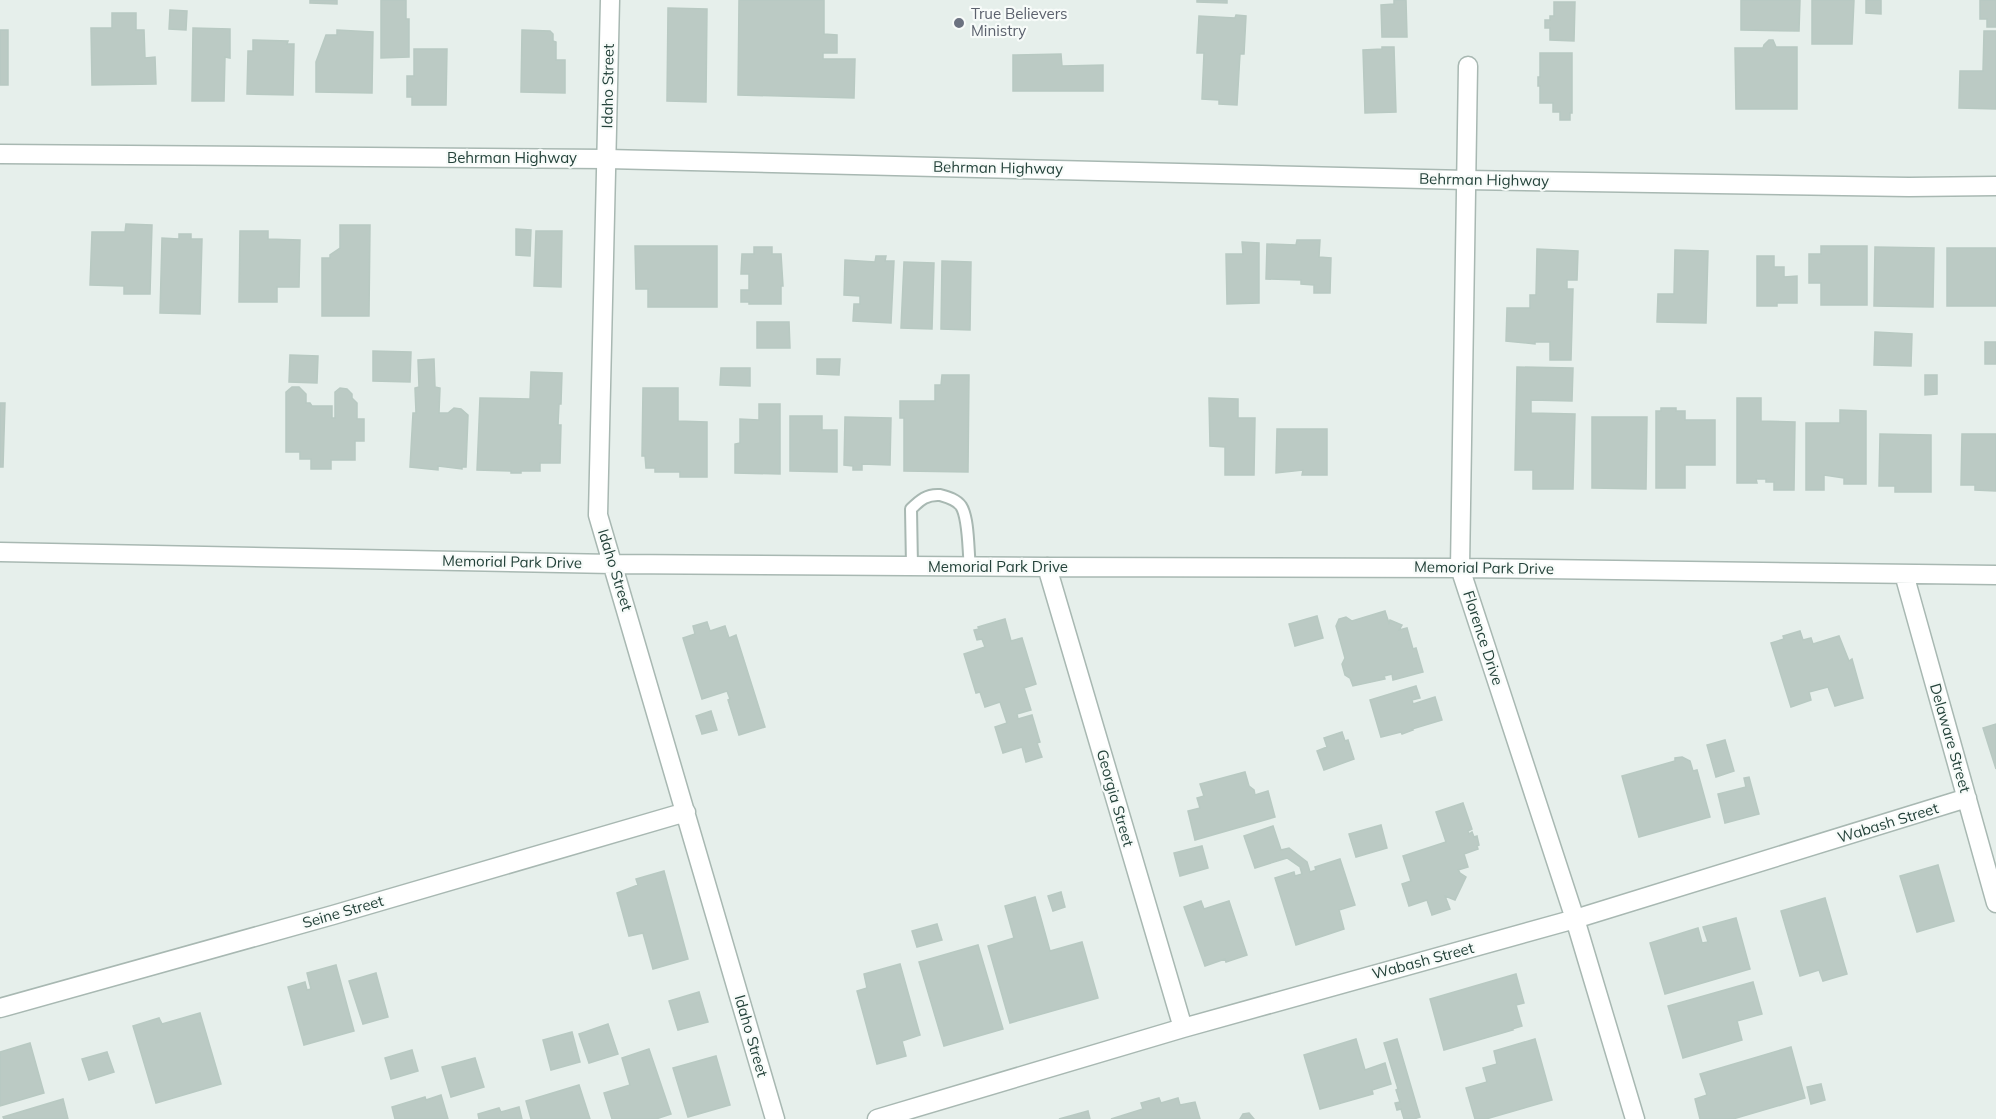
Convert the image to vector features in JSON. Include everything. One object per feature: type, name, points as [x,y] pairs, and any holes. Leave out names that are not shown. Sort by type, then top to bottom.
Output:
[{"type":"street","name":"Idaho Street","points":[[610,0],[598,515],[774,1119]]},
{"type":"street","name":"Florence Drive","points":[[1468,66],[1460,568],[1575,920],[1635,1119]]},
{"type":"street","name":"Behrman Highway","points":[[0,154],[607,159],[1466,180],[1909,187],[1996,186]]},
{"type":"street","name":"Memorial Park Drive","points":[[0,552],[614,564],[1460,568],[1996,575]]},
{"type":"street","name":"Georgia Street","points":[[1047,567],[1183,1028]]},
{"type":"street","name":"Delaware Street","points":[[1904,574],[1996,903]]},
{"type":"street","name":"Wabash Street","points":[[877,1119],[1183,1028],[1575,920],[1967,798]]},
{"type":"street","name":"Seine Street","points":[[0,1008],[333,915],[686,812]]},
{"type":"lane","points":[[912,566],[911,509],[921,498],[936,495],[950,497],[960,505],[965,518],[970,567]]},
{"type":"building","points":[[310,0],[337,0],[337,4],[310,3]]},
{"type":"building","points":[[381,0],[406,0],[406,19],[409,19],[409,57],[381,58]]},
{"type":"building","points":[[739,0],[824,0],[824,34],[837,35],[837,53],[823,53],[823,59],[855,59],[854,98],[738,95]]},
{"type":"building","points":[[1197,0],[1227,0],[1227,3],[1197,2]]},
{"type":"building","points":[[1394,0],[1406,0],[1407,37],[1382,37],[1381,5],[1394,4]]},
{"type":"building","points":[[1741,0],[1800,0],[1799,31],[1741,30]]},
{"type":"building","points":[[1812,0],[1854,0],[1852,44],[1812,44]]},
{"type":"building","points":[[1866,0],[1881,0],[1881,14],[1866,13]]},
{"type":"building","points":[[1980,0],[1996,0],[1996,27],[1987,27],[1987,19],[1980,19]]},
{"type":"building","points":[[1554,2],[1575,2],[1574,41],[1550,40],[1550,28],[1545,28],[1545,20],[1550,20],[1550,16],[1554,16]]},
{"type":"building","points":[[668,8],[707,9],[706,102],[667,101]]},
{"type":"building","points":[[170,10],[187,11],[186,30],[169,29]]},
{"type":"building","points":[[112,13],[136,13],[136,30],[144,30],[145,58],[155,57],[156,84],[92,85],[91,28],[112,28]]},
{"type":"building","points":[[1236,15],[1246,16],[1244,54],[1240,54],[1237,105],[1219,104],[1219,100],[1202,99],[1204,53],[1197,53],[1199,16],[1235,18]]},
{"type":"building","points":[[193,28],[230,29],[230,58],[225,57],[224,101],[192,101]]},
{"type":"building","points":[[0,30],[8,30],[8,85],[0,85]]},
{"type":"building","points":[[337,30],[373,32],[372,93],[316,92],[316,62],[326,35],[337,35]]},
{"type":"building","points":[[522,30],[550,31],[553,34],[553,41],[556,42],[556,60],[565,60],[565,93],[521,92]]},
{"type":"building","points":[[1984,31],[1996,31],[1996,109],[1959,108],[1960,71],[1983,71]]},
{"type":"building","points":[[253,40],[288,41],[287,44],[294,44],[293,95],[247,94],[248,51],[253,51]]},
{"type":"building","points":[[1769,40],[1773,40],[1776,47],[1797,47],[1797,109],[1736,109],[1735,48],[1763,48]]},
{"type":"building","points":[[1382,47],[1394,47],[1396,112],[1365,113],[1363,50],[1382,49]]},
{"type":"building","points":[[414,49],[447,49],[446,105],[412,105],[412,97],[407,97],[407,76],[414,76]]},
{"type":"building","points":[[1540,53],[1572,53],[1570,120],[1560,120],[1560,112],[1553,112],[1553,103],[1540,103],[1538,77],[1540,77]]},
{"type":"building","points":[[1061,54],[1062,66],[1103,65],[1103,91],[1013,91],[1013,55]]},
{"type":"building","points":[[126,224],[152,225],[150,294],[124,294],[124,286],[90,285],[92,232],[125,232]]},
{"type":"building","points":[[340,225],[370,225],[369,316],[322,316],[322,258],[330,258],[330,255],[340,248]]},
{"type":"building","points":[[516,229],[531,230],[530,256],[516,255]]},
{"type":"building","points":[[240,231],[268,231],[268,239],[300,240],[299,287],[277,287],[277,302],[239,302]]},
{"type":"building","points":[[536,231],[562,231],[561,287],[534,286]]},
{"type":"building","points":[[179,234],[191,234],[191,239],[202,239],[200,314],[160,313],[162,238],[179,239]]},
{"type":"building","points":[[1297,240],[1320,240],[1319,257],[1331,258],[1330,293],[1314,293],[1314,285],[1301,284],[1301,280],[1266,279],[1267,244],[1296,245]]},
{"type":"building","points":[[1242,242],[1259,243],[1259,303],[1227,304],[1226,254],[1243,254]]},
{"type":"building","points":[[635,246],[717,246],[717,307],[648,307],[648,289],[636,289]]},
{"type":"building","points":[[1821,246],[1867,246],[1867,305],[1821,305],[1821,283],[1809,283],[1809,254],[1821,254]]},
{"type":"building","points":[[754,247],[772,247],[772,254],[781,254],[783,286],[781,286],[781,304],[741,302],[741,290],[749,290],[749,274],[741,274],[742,254],[754,254]]},
{"type":"building","points":[[1875,247],[1934,248],[1933,307],[1874,306]]},
{"type":"building","points":[[1947,248],[1996,248],[1996,306],[1947,306]]},
{"type":"building","points":[[1537,249],[1578,251],[1577,280],[1567,280],[1567,289],[1573,289],[1571,360],[1550,360],[1550,342],[1535,342],[1535,344],[1506,341],[1507,308],[1530,308],[1530,295],[1536,295]]},
{"type":"building","points":[[1675,250],[1708,251],[1706,323],[1657,322],[1658,294],[1674,294]]},
{"type":"building","points":[[876,256],[886,256],[885,261],[894,261],[891,323],[853,321],[854,304],[860,304],[860,296],[844,295],[845,260],[875,262]]},
{"type":"building","points":[[1757,256],[1774,256],[1774,267],[1784,267],[1784,277],[1797,276],[1797,303],[1757,306]]},
{"type":"building","points":[[942,261],[971,262],[970,330],[941,329]]},
{"type":"building","points":[[904,262],[934,263],[932,329],[901,328]]},
{"type":"building","points":[[757,322],[789,322],[790,348],[757,348]]},
{"type":"building","points":[[1875,332],[1912,334],[1911,366],[1874,365]]},
{"type":"building","points":[[1985,342],[1996,342],[1996,364],[1985,364]]},
{"type":"building","points":[[373,351],[411,352],[410,382],[373,381]]},
{"type":"building","points":[[290,355],[318,356],[317,383],[289,382]]},
{"type":"building","points":[[434,359],[435,387],[440,388],[439,413],[448,413],[454,408],[461,409],[468,415],[466,467],[462,469],[438,466],[438,470],[410,467],[413,413],[416,413],[415,388],[419,387],[418,360]]},
{"type":"building","points":[[817,359],[840,359],[839,375],[817,374]]},
{"type":"building","points":[[1517,367],[1573,368],[1572,401],[1531,400],[1531,413],[1575,414],[1573,489],[1533,489],[1533,470],[1515,470]]},
{"type":"building","points":[[721,368],[750,368],[750,386],[720,385]]},
{"type":"building","points":[[531,372],[562,373],[558,425],[561,425],[560,463],[540,463],[540,471],[521,471],[521,473],[477,470],[480,398],[530,399]]},
{"type":"building","points":[[942,375],[969,375],[968,472],[904,471],[904,418],[900,418],[900,401],[935,401],[935,385],[941,385]]},
{"type":"building","points":[[1925,375],[1937,375],[1937,394],[1925,395]]},
{"type":"building","points":[[292,387],[299,387],[306,394],[306,403],[312,406],[332,406],[332,418],[335,418],[335,392],[340,388],[347,389],[352,394],[352,398],[357,403],[357,419],[364,419],[364,441],[355,441],[355,460],[331,460],[331,469],[311,469],[311,459],[300,459],[300,452],[286,452],[286,392]]},
{"type":"building","points":[[643,388],[678,388],[678,421],[707,422],[707,477],[680,477],[680,472],[655,472],[655,468],[646,468],[645,456],[642,456]]},
{"type":"building","points":[[1209,398],[1238,399],[1238,418],[1255,418],[1254,475],[1225,475],[1225,447],[1210,446]]},
{"type":"building","points":[[1737,398],[1761,398],[1761,421],[1795,422],[1794,490],[1774,490],[1774,482],[1766,482],[1766,479],[1756,479],[1757,483],[1737,483]]},
{"type":"building","points":[[0,403],[5,403],[3,467],[0,467]]},
{"type":"building","points":[[759,404],[780,404],[780,474],[735,473],[735,444],[740,443],[740,419],[759,420]]},
{"type":"building","points":[[1661,408],[1676,408],[1676,411],[1685,411],[1685,420],[1715,420],[1715,465],[1685,465],[1685,488],[1656,488],[1656,411],[1661,411]]},
{"type":"building","points":[[1840,410],[1866,411],[1866,484],[1844,484],[1844,478],[1824,475],[1824,490],[1806,490],[1806,423],[1840,423]]},
{"type":"building","points":[[790,416],[822,416],[822,430],[837,430],[837,472],[790,471]]},
{"type":"building","points":[[845,417],[891,418],[890,465],[862,464],[862,470],[853,470],[853,466],[844,465]]},
{"type":"building","points":[[1592,417],[1647,417],[1646,489],[1592,488]]},
{"type":"building","points":[[1277,429],[1327,429],[1327,475],[1302,475],[1303,470],[1276,473]]},
{"type":"building","points":[[1880,434],[1931,435],[1931,492],[1895,492],[1895,486],[1879,486]]},
{"type":"building","points":[[1962,434],[1996,434],[1996,491],[1975,490],[1975,485],[1961,485]]},
{"type":"building","points":[[1385,611],[1389,623],[1390,620],[1402,625],[1399,630],[1407,628],[1423,672],[1393,680],[1392,674],[1384,676],[1385,679],[1353,686],[1350,678],[1345,675],[1342,664],[1345,658],[1336,626],[1339,619],[1346,617],[1352,621]]},
{"type":"building","points":[[1317,616],[1323,638],[1295,646],[1289,624]]},
{"type":"building","points":[[1005,619],[1011,641],[1022,638],[1036,684],[1024,688],[1031,710],[1017,714],[1018,719],[1032,715],[1042,757],[1026,762],[1022,747],[1003,753],[995,727],[1007,723],[1000,702],[985,707],[980,692],[976,693],[964,654],[985,647],[982,639],[977,640],[974,630]]},
{"type":"building","points":[[707,622],[710,631],[725,626],[729,638],[736,635],[765,727],[739,735],[727,691],[702,699],[683,638],[695,634],[693,626]]},
{"type":"building","points":[[1800,631],[1803,640],[1811,638],[1813,644],[1839,636],[1849,661],[1852,659],[1863,698],[1835,706],[1828,687],[1809,692],[1811,700],[1791,707],[1771,643],[1784,639],[1783,636]]},
{"type":"building","points":[[1416,686],[1420,698],[1412,700],[1413,704],[1435,697],[1442,720],[1402,734],[1401,732],[1381,737],[1370,700]]},
{"type":"building","points":[[711,711],[717,730],[702,734],[696,716]]},
{"type":"building","points":[[1996,724],[1996,769],[1983,728]]},
{"type":"building","points":[[1342,732],[1345,741],[1348,740],[1354,759],[1324,770],[1317,751],[1327,747],[1324,738]]},
{"type":"building","points":[[1725,740],[1734,771],[1716,777],[1707,745]]},
{"type":"building","points":[[1682,757],[1690,761],[1693,771],[1697,770],[1710,817],[1639,837],[1622,776]]},
{"type":"building","points":[[1245,772],[1249,786],[1254,790],[1255,795],[1268,791],[1275,817],[1195,840],[1188,811],[1200,808],[1197,798],[1204,796],[1200,784]]},
{"type":"building","points":[[1749,777],[1759,814],[1725,823],[1718,794],[1746,787],[1744,778]]},
{"type":"building","points":[[1463,803],[1472,829],[1468,831],[1469,834],[1472,832],[1474,837],[1477,836],[1479,845],[1478,849],[1464,854],[1468,867],[1458,870],[1466,877],[1455,900],[1445,896],[1450,909],[1432,915],[1427,900],[1409,906],[1402,884],[1411,881],[1403,856],[1446,842],[1436,812]]},
{"type":"building","points":[[1381,825],[1387,848],[1356,857],[1349,834]]},
{"type":"building","points":[[1273,826],[1281,850],[1289,848],[1307,862],[1310,872],[1316,870],[1315,867],[1340,859],[1355,905],[1339,910],[1344,929],[1296,945],[1275,878],[1294,872],[1295,876],[1302,874],[1300,867],[1287,858],[1255,868],[1244,836]]},
{"type":"building","points":[[1202,846],[1208,868],[1180,876],[1174,853]]},
{"type":"building","points":[[1938,865],[1954,921],[1917,932],[1900,876]]},
{"type":"building","points":[[664,871],[688,959],[653,969],[643,933],[629,936],[617,893],[638,885],[636,879]]},
{"type":"building","points":[[1061,892],[1065,907],[1053,911],[1048,896]]},
{"type":"building","points":[[1035,897],[1050,951],[1082,942],[1098,998],[1010,1023],[988,946],[1014,938],[1005,906]]},
{"type":"building","points":[[1825,898],[1847,974],[1823,981],[1819,970],[1800,976],[1781,911]]},
{"type":"building","points":[[1201,901],[1204,909],[1229,901],[1247,955],[1205,966],[1184,907]]},
{"type":"building","points":[[1736,918],[1750,969],[1665,994],[1650,943],[1698,928],[1702,943],[1708,942],[1703,927]]},
{"type":"building","points":[[937,924],[942,940],[917,947],[912,931]]},
{"type":"building","points":[[978,945],[1003,1029],[944,1046],[919,962]]},
{"type":"building","points":[[900,964],[920,1035],[902,1041],[906,1056],[877,1064],[857,991],[867,988],[864,974]]},
{"type":"building","points":[[336,965],[354,1031],[304,1045],[288,987],[305,982],[307,990],[311,989],[307,973]]},
{"type":"building","points":[[376,973],[388,1017],[363,1024],[349,981]]},
{"type":"building","points":[[1516,974],[1524,1003],[1516,1005],[1522,1026],[1444,1050],[1430,999]]},
{"type":"building","points":[[1753,982],[1762,1014],[1737,1021],[1742,1040],[1683,1058],[1668,1006]]},
{"type":"building","points":[[699,992],[708,1022],[678,1030],[669,1001]]},
{"type":"building","points":[[200,1013],[221,1084],[156,1103],[133,1026],[159,1018],[162,1024]]},
{"type":"building","points":[[608,1024],[618,1054],[589,1063],[579,1034]]},
{"type":"building","points":[[572,1032],[580,1062],[551,1070],[543,1040]]},
{"type":"building","points":[[1356,1039],[1365,1070],[1385,1063],[1391,1084],[1372,1090],[1373,1094],[1320,1109],[1304,1055]]},
{"type":"building","points":[[1397,1039],[1420,1117],[1414,1119],[1404,1119],[1401,1109],[1397,1110],[1395,1103],[1400,1102],[1396,1090],[1398,1089],[1384,1043]]},
{"type":"building","points":[[1535,1039],[1552,1100],[1486,1119],[1475,1119],[1466,1088],[1487,1082],[1483,1068],[1497,1064],[1494,1051]]},
{"type":"building","points":[[30,1043],[44,1093],[0,1106],[0,1052]]},
{"type":"building","points":[[1791,1047],[1805,1098],[1733,1119],[1700,1119],[1695,1099],[1707,1095],[1700,1074]]},
{"type":"building","points":[[649,1049],[671,1114],[656,1119],[612,1119],[604,1093],[630,1085],[622,1058]]},
{"type":"building","points":[[412,1050],[418,1071],[391,1079],[385,1058]]},
{"type":"building","points":[[107,1052],[114,1072],[89,1080],[82,1059]]},
{"type":"building","points":[[716,1056],[730,1105],[688,1117],[673,1068]]},
{"type":"building","points":[[475,1058],[484,1087],[451,1097],[442,1067]]},
{"type":"building","points":[[1821,1084],[1825,1100],[1811,1104],[1807,1087]]},
{"type":"building","points":[[579,1085],[590,1119],[531,1119],[526,1101]]},
{"type":"building","points":[[441,1095],[448,1119],[395,1119],[392,1107],[425,1097],[426,1100]]},
{"type":"building","points":[[1159,1098],[1161,1103],[1178,1098],[1180,1105],[1195,1102],[1200,1119],[1111,1119],[1143,1109],[1141,1103]]},
{"type":"building","points":[[63,1099],[68,1119],[4,1119],[3,1117]]},
{"type":"building","points":[[519,1107],[522,1119],[479,1119],[478,1114],[499,1108],[501,1112]]},
{"type":"building","points":[[1088,1111],[1090,1119],[1059,1119]]},
{"type":"building","points":[[1249,1113],[1254,1119],[1240,1119],[1243,1114]]},
{"type":"place","name":"True Believers Ministry","points":[[959,23]]}]
